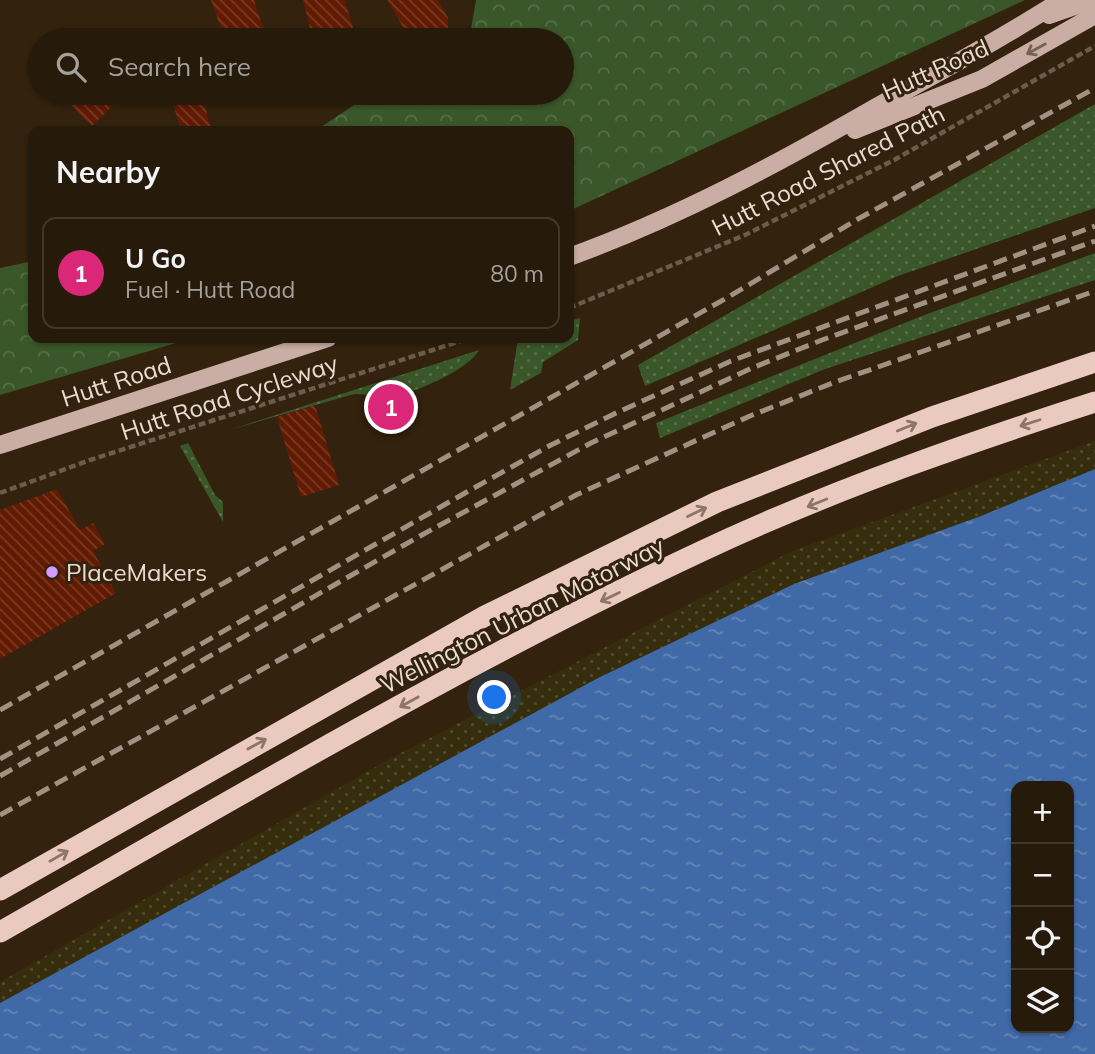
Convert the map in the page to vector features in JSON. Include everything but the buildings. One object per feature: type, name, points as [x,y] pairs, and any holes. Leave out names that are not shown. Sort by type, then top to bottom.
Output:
[{"type":"highway","name":"Wellington Urban Motorway","points":[[0,890],[485,617],[717,502],[932,416],[1095,362]]},
{"type":"highway","name":"Wellington Urban Motorway","points":[[0,932],[508,647],[729,539],[944,451],[1095,402]]},
{"type":"main road","points":[[1023,25],[1038,0]]},
{"type":"main road","name":"Hutt Road","points":[[574,255],[624,238],[790,156],[1023,25],[1062,0]]},
{"type":"main road","points":[[1023,25],[1092,0]]},
{"type":"main road","name":"Hutt Road","points":[[790,156],[982,79],[1095,15]]},
{"type":"main road","name":"Hutt Road","points":[[0,445],[313,343]]},
{"type":"path","name":"Hutt Road Shared Path","points":[[574,306],[744,235],[894,160],[1095,46]]},
{"type":"path","name":"Hutt Road Cycleway","points":[[0,493],[151,440],[454,343]]},
{"type":"green space","points":[[476,0],[1025,0],[574,209],[574,126],[322,126],[354,105],[574,105],[574,28],[471,28]]},
{"type":"green space","points":[[1095,104],[1095,208],[898,276],[645,386],[638,365]]},
{"type":"green space","points":[[1095,253],[1095,280],[825,369],[660,438],[656,423],[927,314]]},
{"type":"green space","points":[[28,262],[28,343],[176,343],[0,395],[0,268]]},
{"type":"green space","points":[[580,318],[578,340],[574,343],[574,320]]},
{"type":"green space","points":[[517,343],[573,343],[543,362],[541,373],[510,390]]},
{"type":"green space","points":[[479,350],[465,365],[402,395],[387,397],[354,394],[229,430]]},
{"type":"green space","points":[[188,443],[215,495],[223,502],[223,522],[180,446]]},
{"type":"sand","points":[[1095,441],[1095,469],[981,516],[794,584],[598,678],[0,1005],[0,982],[391,758],[790,552]]},
{"type":"water","points":[[1095,469],[1095,1054],[0,1054],[0,1003],[598,678],[794,584],[981,516]]},
{"type":"railway","points":[[0,710],[730,296],[858,219],[1095,88]]},
{"type":"railway","points":[[0,759],[465,493],[549,446],[616,413],[731,361],[1095,226]]},
{"type":"railway","points":[[0,776],[420,536],[591,443],[752,368],[1095,241]]},
{"type":"railway","points":[[0,815],[576,495],[750,416],[835,382],[1095,291]]},
{"type":"place","name":"U Go","points":[[391,407]]},
{"type":"place","name":"PlaceMakers","points":[[52,572]]}]
